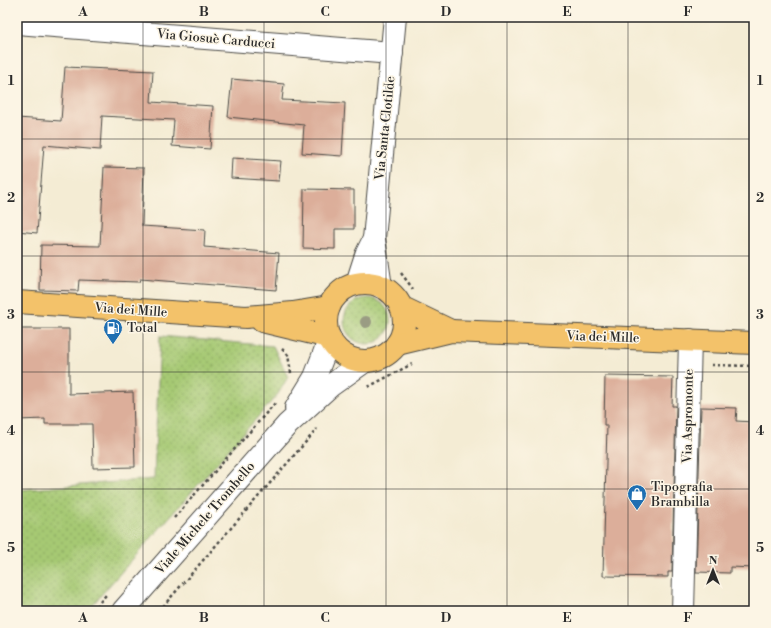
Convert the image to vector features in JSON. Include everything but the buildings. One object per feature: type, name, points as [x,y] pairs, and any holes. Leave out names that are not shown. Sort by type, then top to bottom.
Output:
[{"type":"main road","points":[[370,283],[381,287],[393,295],[409,300],[402,333],[397,344],[388,353],[377,358],[365,360],[344,355],[330,337],[326,322],[329,307],[336,296],[346,288],[357,284],[370,283]]},
{"type":"main road","name":"Via dei Mille","points":[[409,300],[451,331]]},
{"type":"main road","name":"Via dei Mille","points":[[17,302],[246,317],[293,313],[329,307]]},
{"type":"main road","name":"Via dei Mille","points":[[246,317],[330,337]]},
{"type":"main road","name":"Via dei Mille","points":[[397,344],[451,331],[754,343]]},
{"type":"street","name":"Via Santa Clotilde","points":[[381,287],[374,239],[395,17]]},
{"type":"street","name":"Via Giosuè Carducci","points":[[17,23],[392,53]]},
{"type":"street","name":"Via Santa Clotilde","points":[[357,284],[366,255],[374,239]]},
{"type":"street","name":"Viale Michele Trombello","points":[[287,425],[314,377],[330,337]]},
{"type":"street","name":"Via Aspromonte","points":[[683,611],[690,340]]},
{"type":"street","name":"Viale Michele Trombello","points":[[124,611],[287,425],[330,386],[365,360]]},
{"type":"path","points":[[401,272],[409,300]]},
{"type":"path","points":[[281,347],[288,355],[292,378]]},
{"type":"path","points":[[362,390],[416,361]]},
{"type":"path","points":[[689,364],[754,366]]},
{"type":"path","points":[[170,522],[280,397]]},
{"type":"path","points":[[159,611],[320,425]]},
{"type":"path","points":[[92,611],[108,593]]},
{"type":"green space","points":[[367,298],[380,302],[386,308],[390,321],[386,334],[380,340],[367,344],[354,340],[348,334],[344,321],[348,308],[354,302]]},
{"type":"green space","points":[[160,336],[273,346],[288,377],[278,394],[87,611],[17,611],[17,593],[19,592],[17,553],[17,490],[154,479]]},
{"type":"place","name":"Total","points":[[113,345]]},
{"type":"place","name":"Tipografia Brambilla","points":[[637,511]]}]
